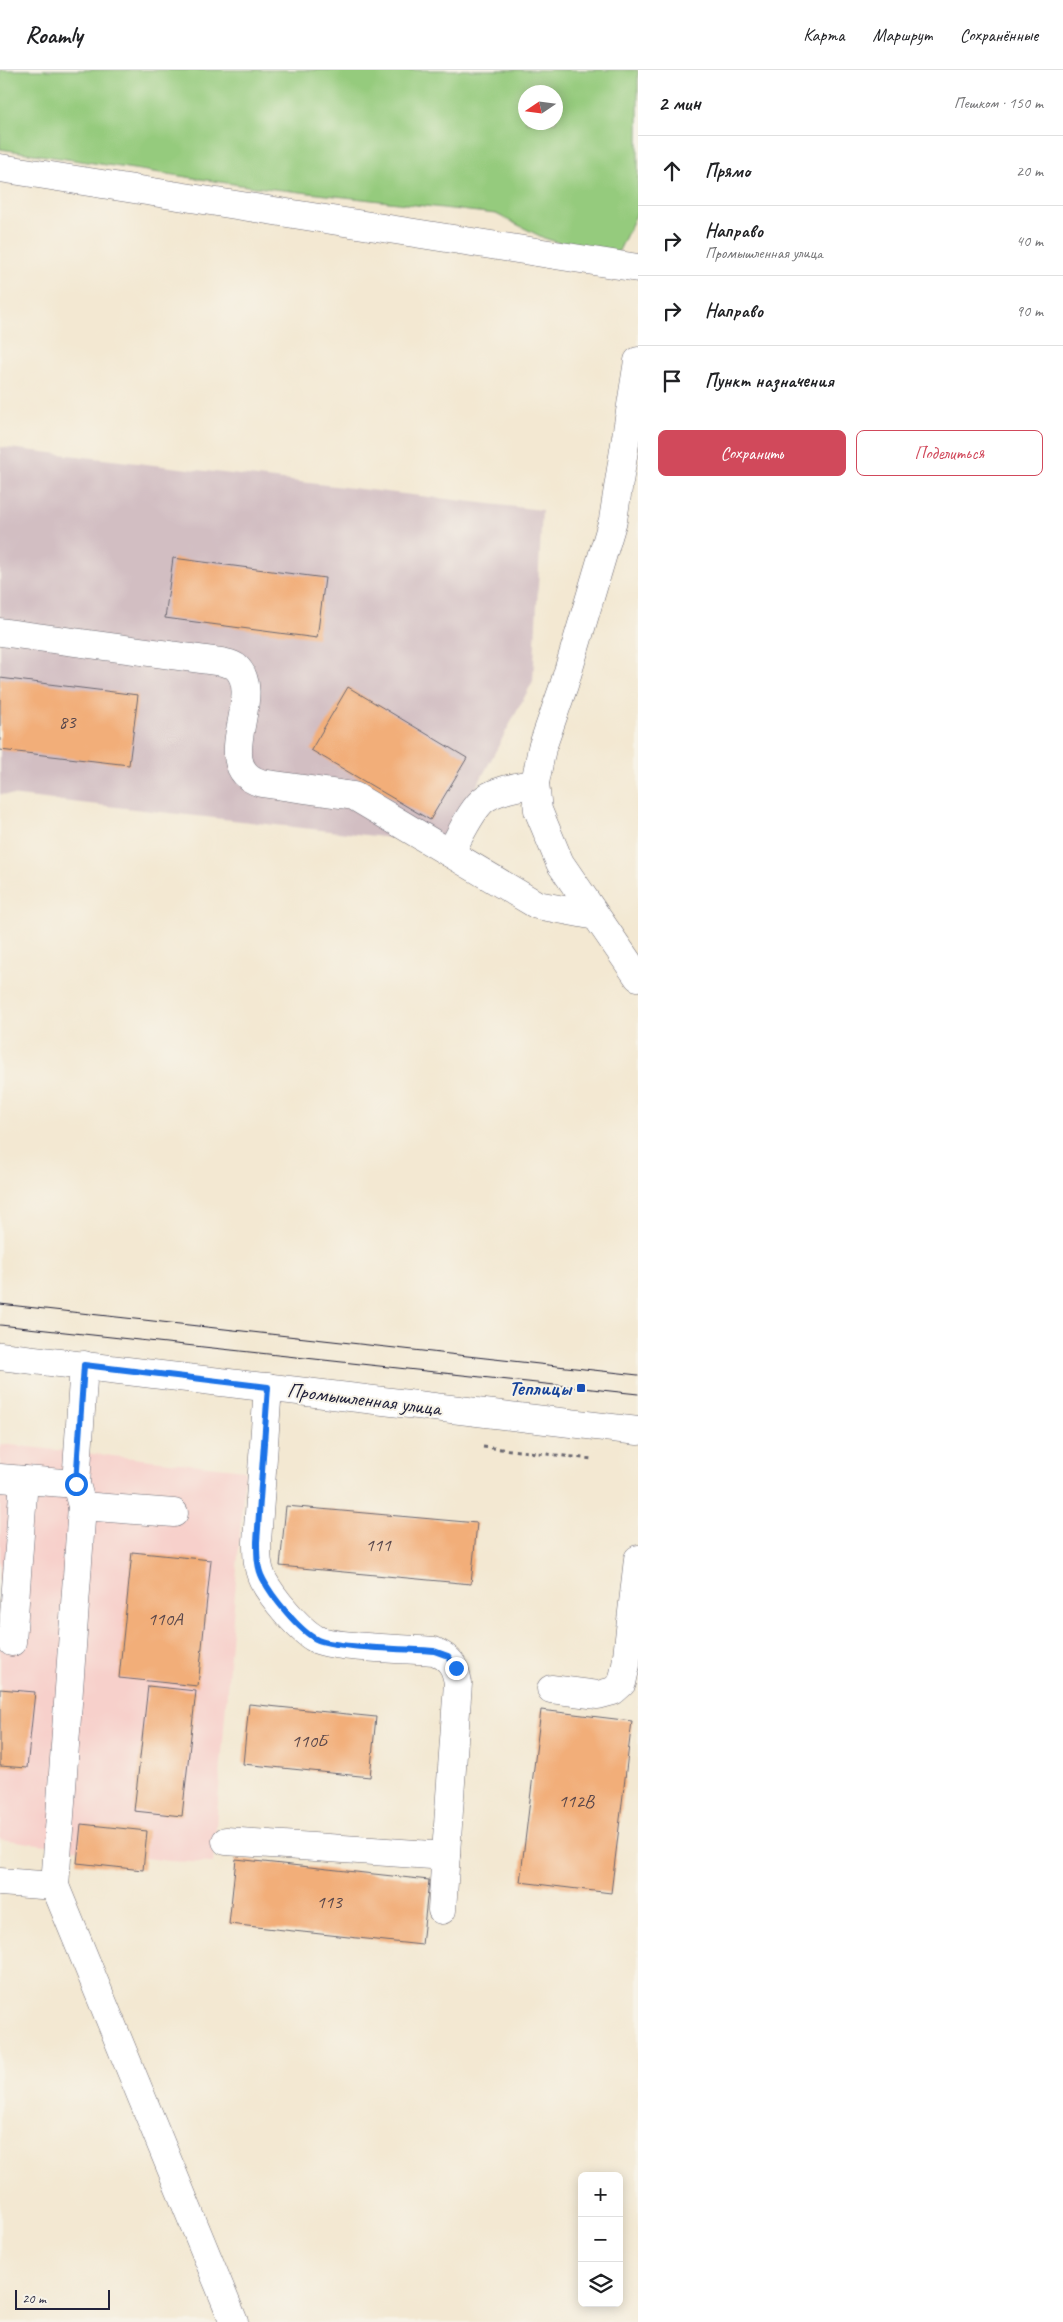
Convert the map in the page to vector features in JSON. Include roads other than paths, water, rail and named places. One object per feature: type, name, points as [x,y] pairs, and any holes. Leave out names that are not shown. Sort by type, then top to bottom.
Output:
[{"type":"street","points":[[0,168],[638,268]]},
{"type":"street","points":[[638,360],[613,520],[564,685],[542,748],[535,783],[538,810],[560,863],[638,977]]},
{"type":"street","points":[[0,632],[222,662],[235,666],[243,677],[245,691],[237,752],[242,771],[249,780],[354,796],[537,905],[596,916]]},
{"type":"street","points":[[450,853],[477,809],[486,798],[535,783]]},
{"type":"street","name":"Промышленная улица","points":[[0,1356],[638,1431]]},
{"type":"street","points":[[84,1365],[79,1495],[55,1886],[234,2322]]},
{"type":"street","points":[[268,1387],[257,1542],[258,1564],[263,1579],[276,1598],[304,1629],[317,1640],[334,1644],[434,1651],[448,1656],[456,1668],[458,1682],[442,1910]]},
{"type":"street","points":[[12,1642],[12,1479],[79,1495],[174,1513]]},
{"type":"street","points":[[551,1690],[598,1695],[613,1691],[622,1683],[626,1665],[638,1559]]},
{"type":"street","points":[[226,1840],[446,1856]]},
{"type":"street","points":[[0,1882],[55,1886]]},
{"type":"tram line","points":[[0,1304],[638,1375]]},
{"type":"tram line","points":[[0,1325],[638,1394]]},
{"type":"place","name":"Теплицы","points":[[581,1388]]}]
